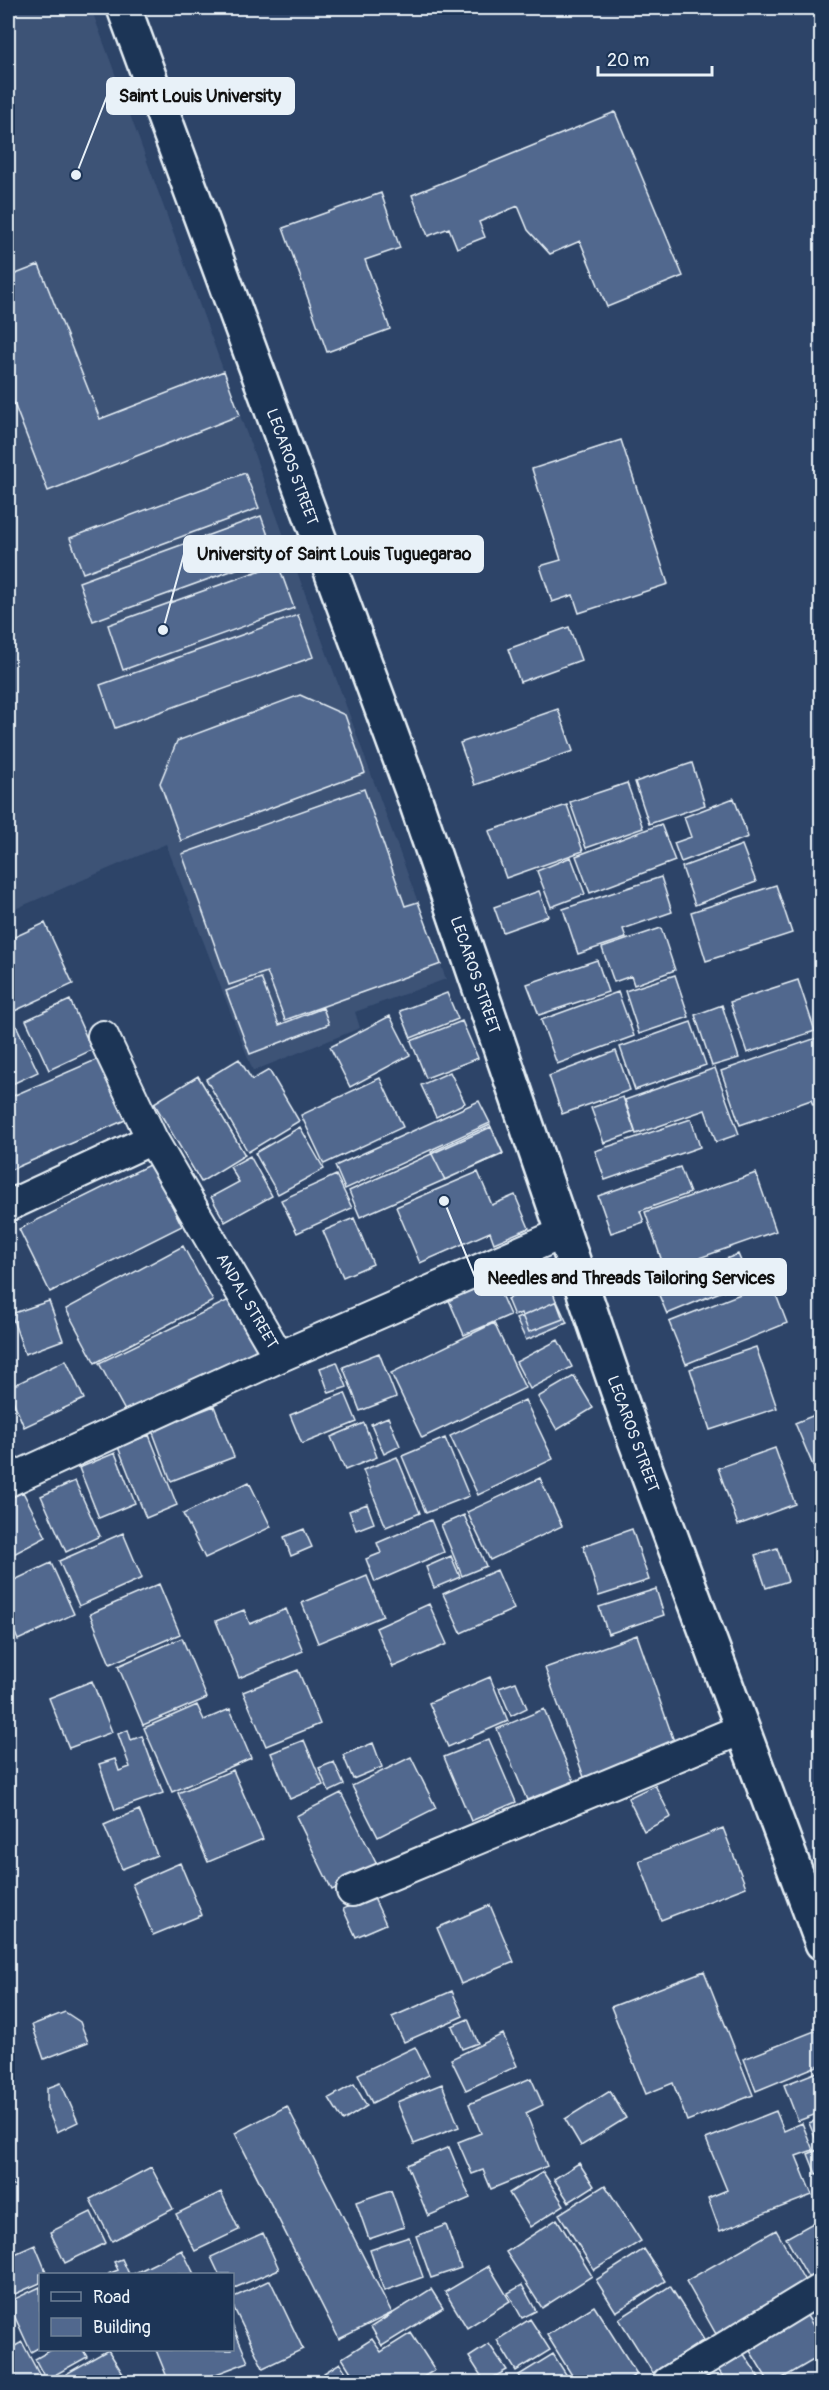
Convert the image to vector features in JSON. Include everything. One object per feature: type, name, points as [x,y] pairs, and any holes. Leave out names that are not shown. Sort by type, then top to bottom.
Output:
[{"type":"street","name":"LECAROS STREET","points":[[124,8],[416,802],[628,1421],[822,1943]]},
{"type":"street","name":"ANDAL STREET","points":[[103,1036],[152,1139],[279,1357],[563,1233]]},
{"type":"street","points":[[8,1206],[152,1139]]},
{"type":"street","points":[[8,1481],[279,1357]]},
{"type":"street","points":[[352,1891],[742,1729]]},
{"type":"street","points":[[669,2382],[822,2288]]},
{"type":"shaded area","points":[[8,8],[91,8],[446,979],[355,1012],[360,1028],[253,1071],[166,844],[8,912]]},
{"type":"building","points":[[615,112],[683,276],[607,307],[580,241],[550,254],[528,230],[518,206],[479,222],[485,237],[457,248],[449,228],[428,236],[412,195]]},
{"type":"building","points":[[381,193],[400,248],[365,260],[390,329],[327,352],[283,228]]},
{"type":"building","points":[[39,265],[100,419],[224,371],[240,415],[48,491],[8,388],[8,277]]},
{"type":"building","points":[[621,440],[668,584],[579,613],[573,595],[552,602],[540,566],[561,560],[532,469]]},
{"type":"building","points":[[245,473],[259,508],[83,573],[70,538]]},
{"type":"building","points":[[261,516],[275,555],[93,621],[79,582]]},
{"type":"building","points":[[278,564],[294,608],[123,670],[108,625]]},
{"type":"building","points":[[298,615],[313,657],[115,728],[100,685]]},
{"type":"building","points":[[569,627],[581,660],[520,682],[508,649]]},
{"type":"building","points":[[300,695],[345,715],[365,773],[181,841],[160,783],[177,741]]},
{"type":"building","points":[[558,709],[573,751],[475,785],[460,743]]},
{"type":"building","points":[[692,763],[705,805],[649,824],[635,782]]},
{"type":"building","points":[[627,783],[643,828],[586,848],[570,802]]},
{"type":"building","points":[[364,789],[405,906],[418,902],[441,964],[285,1020],[267,972],[229,985],[182,854]]},
{"type":"building","points":[[734,798],[748,837],[681,862],[674,843],[691,837],[684,817]]},
{"type":"building","points":[[567,805],[583,851],[506,878],[489,831]]},
{"type":"building","points":[[661,824],[675,861],[590,893],[576,856]]},
{"type":"building","points":[[742,845],[756,882],[695,905],[682,867]]},
{"type":"building","points":[[571,857],[585,894],[551,907],[537,871]]},
{"type":"building","points":[[661,877],[672,912],[623,929],[626,938],[578,954],[563,909]]},
{"type":"building","points":[[776,885],[792,933],[706,961],[691,912]]},
{"type":"building","points":[[539,891],[548,916],[503,932],[494,907]]},
{"type":"building","points":[[45,923],[73,984],[8,1014],[8,940]]},
{"type":"building","points":[[661,928],[675,970],[634,985],[631,976],[614,982],[602,948]]},
{"type":"building","points":[[597,960],[608,992],[539,1015],[527,984]]},
{"type":"building","points":[[675,975],[689,1017],[639,1034],[625,991]]},
{"type":"building","points":[[261,978],[279,1025],[323,1008],[329,1024],[250,1054],[226,991]]},
{"type":"building","points":[[798,980],[815,1031],[747,1053],[730,1002]]},
{"type":"building","points":[[618,992],[634,1036],[557,1064],[541,1020]]},
{"type":"building","points":[[447,993],[458,1019],[411,1038],[400,1011]]},
{"type":"building","points":[[70,1000],[92,1050],[49,1070],[26,1020]]},
{"type":"building","points":[[722,1005],[739,1058],[712,1066],[695,1015]]},
{"type":"building","points":[[390,1016],[410,1055],[350,1087],[330,1047]]},
{"type":"building","points":[[462,1021],[478,1058],[426,1078],[411,1041]]},
{"type":"building","points":[[691,1022],[706,1065],[635,1090],[620,1047]]},
{"type":"building","points":[[16,1025],[38,1072],[8,1086],[8,1029]]},
{"type":"building","points":[[822,1036],[822,1102],[813,1105],[811,1100],[740,1125],[721,1071]]},
{"type":"building","points":[[616,1051],[630,1090],[562,1114],[549,1076]]},
{"type":"building","points":[[105,1056],[132,1117],[8,1171],[8,1098]]},
{"type":"building","points":[[239,1059],[252,1080],[269,1070],[299,1121],[248,1152],[206,1079]]},
{"type":"building","points":[[715,1068],[739,1134],[716,1142],[705,1110],[636,1134],[625,1100]]},
{"type":"building","points":[[450,1072],[465,1103],[436,1117],[421,1085]]},
{"type":"building","points":[[198,1076],[245,1155],[201,1182],[154,1103]]},
{"type":"building","points":[[380,1078],[403,1127],[324,1164],[301,1115]]},
{"type":"building","points":[[623,1097],[635,1132],[604,1143],[591,1108]]},
{"type":"building","points":[[479,1101],[490,1123],[345,1189],[335,1166]]},
{"type":"building","points":[[691,1119],[700,1147],[605,1180],[595,1151]]},
{"type":"building","points":[[490,1125],[503,1153],[445,1180],[431,1152]]},
{"type":"building","points":[[300,1127],[324,1169],[278,1194],[255,1153]]},
{"type":"building","points":[[491,1127],[503,1154],[360,1217],[349,1191]]},
{"type":"building","points":[[250,1156],[272,1196],[225,1222],[211,1197],[239,1182],[230,1167]]},
{"type":"building","points":[[151,1164],[182,1226],[50,1292],[19,1229]]},
{"type":"building","points":[[680,1167],[690,1193],[640,1211],[644,1222],[611,1233],[598,1196]]},
{"type":"building","points":[[478,1172],[492,1205],[515,1195],[529,1228],[494,1243],[490,1232],[420,1263],[396,1207]]},
{"type":"building","points":[[756,1173],[776,1231],[665,1270],[645,1212]]},
{"type":"building","points":[[336,1175],[352,1208],[297,1233],[281,1200]]},
{"type":"building","points":[[354,1218],[373,1264],[343,1277],[323,1231]]},
{"type":"building","points":[[183,1246],[213,1301],[95,1363],[66,1309]]},
{"type":"building","points":[[738,1254],[749,1280],[667,1314],[656,1288]]},
{"type":"building","points":[[491,1272],[510,1315],[464,1335],[445,1291]]},
{"type":"building","points":[[549,1282],[563,1319],[529,1332],[521,1313],[514,1316],[507,1299]]},
{"type":"building","points":[[771,1282],[787,1323],[686,1364],[669,1322]]},
{"type":"building","points":[[235,1297],[261,1350],[130,1420],[99,1363]]},
{"type":"building","points":[[49,1301],[63,1340],[25,1354],[11,1314]]},
{"type":"building","points":[[557,1301],[567,1323],[526,1340],[516,1319]]},
{"type":"building","points":[[494,1323],[525,1388],[422,1438],[391,1373]]},
{"type":"building","points":[[558,1340],[572,1367],[530,1389],[516,1362]]},
{"type":"building","points":[[756,1347],[777,1408],[710,1430],[690,1369]]},
{"type":"building","points":[[379,1353],[396,1397],[360,1411],[343,1367]]},
{"type":"building","points":[[66,1360],[84,1399],[24,1427],[8,1388]]},
{"type":"building","points":[[337,1362],[347,1387],[329,1393],[320,1368]]},
{"type":"building","points":[[574,1376],[593,1408],[557,1430],[538,1397]]},
{"type":"building","points":[[345,1393],[357,1422],[302,1444],[290,1415]]},
{"type":"building","points":[[525,1400],[553,1459],[478,1495],[450,1436]]},
{"type":"building","points":[[214,1406],[234,1457],[171,1481],[152,1430]]},
{"type":"building","points":[[822,1412],[822,1465],[814,1468],[795,1423]]},
{"type":"building","points":[[388,1417],[400,1446],[384,1454],[371,1424]]},
{"type":"building","points":[[364,1423],[377,1457],[345,1470],[331,1437]]},
{"type":"building","points":[[149,1435],[177,1505],[146,1518],[118,1447]]},
{"type":"building","points":[[445,1438],[469,1496],[426,1513],[402,1456]]},
{"type":"building","points":[[775,1448],[795,1504],[738,1525],[718,1468]]},
{"type":"building","points":[[115,1453],[135,1503],[99,1518],[79,1468]]},
{"type":"building","points":[[397,1457],[420,1513],[386,1527],[363,1470]]},
{"type":"building","points":[[540,1478],[562,1526],[490,1560],[467,1512]]},
{"type":"building","points":[[75,1481],[100,1536],[66,1552],[41,1496]]},
{"type":"building","points":[[249,1482],[271,1527],[205,1558],[183,1514]]},
{"type":"building","points":[[23,1492],[46,1537],[8,1557],[8,1495],[9,1499]]},
{"type":"building","points":[[367,1504],[374,1523],[356,1530],[349,1511]]},
{"type":"building","points":[[464,1515],[486,1566],[462,1576],[441,1525]]},
{"type":"building","points":[[431,1520],[444,1552],[375,1582],[366,1559],[381,1553],[377,1543]]},
{"type":"building","points":[[304,1529],[312,1547],[291,1556],[284,1537]]},
{"type":"building","points":[[632,1529],[649,1580],[599,1596],[583,1546]]},
{"type":"building","points":[[123,1533],[142,1578],[79,1606],[59,1561]]},
{"type":"building","points":[[777,1548],[788,1581],[766,1588],[755,1555]]},
{"type":"building","points":[[451,1556],[460,1577],[434,1588],[426,1567]]},
{"type":"building","points":[[51,1563],[74,1614],[18,1640],[8,1617],[8,1583]]},
{"type":"building","points":[[497,1570],[514,1609],[461,1633],[443,1594]]},
{"type":"building","points":[[367,1576],[383,1616],[318,1643],[302,1603]]},
{"type":"building","points":[[159,1584],[180,1634],[110,1664],[90,1614]]},
{"type":"building","points":[[656,1589],[664,1615],[608,1634],[599,1607]]},
{"type":"building","points":[[429,1604],[447,1644],[393,1667],[376,1628]]},
{"type":"building","points":[[286,1609],[303,1651],[239,1678],[216,1621],[244,1610],[250,1624]]},
{"type":"building","points":[[637,1635],[676,1747],[585,1780],[545,1668]]},
{"type":"building","points":[[182,1638],[207,1698],[143,1725],[118,1666]]},
{"type":"building","points":[[298,1670],[320,1724],[266,1746],[243,1692]]},
{"type":"building","points":[[490,1677],[508,1721],[448,1747],[429,1703]]},
{"type":"building","points":[[92,1681],[112,1732],[69,1748],[49,1698]]},
{"type":"building","points":[[516,1682],[527,1708],[511,1716],[499,1688]]},
{"type":"building","points":[[197,1705],[204,1720],[230,1709],[251,1758],[172,1792],[144,1728]]},
{"type":"building","points":[[544,1709],[574,1781],[527,1800],[497,1729]]},
{"type":"building","points":[[128,1730],[131,1740],[142,1736],[163,1793],[115,1810],[99,1764],[115,1759],[119,1771],[130,1767],[118,1734]]},
{"type":"building","points":[[489,1739],[516,1802],[471,1821],[444,1757]]},
{"type":"building","points":[[304,1740],[323,1785],[290,1799],[271,1753]]},
{"type":"building","points":[[373,1743],[382,1767],[353,1779],[343,1755]]},
{"type":"building","points":[[411,1757],[436,1808],[378,1837],[352,1786]]},
{"type":"building","points":[[334,1762],[344,1785],[329,1792],[319,1768]]},
{"type":"building","points":[[233,1770],[263,1839],[208,1862],[178,1793]]},
{"type":"building","points":[[655,1785],[671,1817],[644,1831],[628,1798]]},
{"type":"building","points":[[341,1793],[378,1867],[332,1890],[296,1816]]},
{"type":"building","points":[[139,1810],[157,1855],[122,1869],[104,1825]]},
{"type":"building","points":[[723,1828],[746,1887],[661,1920],[639,1861]]},
{"type":"building","points":[[180,1863],[202,1915],[153,1935],[132,1884]]},
{"type":"building","points":[[373,1896],[386,1924],[356,1937],[343,1909]]},
{"type":"building","points":[[490,1905],[514,1962],[461,1984],[437,1928]]},
{"type":"building","points":[[704,1971],[753,2095],[687,2121],[673,2083],[646,2094],[611,2007]]},
{"type":"building","points":[[452,1991],[463,2016],[404,2042],[392,2017]]},
{"type":"building","points":[[65,2012],[80,2022],[88,2042],[44,2059],[32,2025]]},
{"type":"building","points":[[468,2019],[478,2043],[462,2049],[452,2026]]},
{"type":"building","points":[[822,2028],[822,2064],[756,2091],[744,2059]]},
{"type":"building","points":[[503,2034],[517,2066],[466,2090],[451,2059]]},
{"type":"building","points":[[415,2047],[429,2075],[372,2103],[358,2074]]},
{"type":"building","points":[[822,2070],[822,2112],[798,2121],[784,2085]]},
{"type":"building","points":[[531,2078],[543,2105],[526,2113],[547,2166],[491,2189],[483,2170],[472,2174],[458,2142],[481,2133],[469,2104]]},
{"type":"building","points":[[61,2083],[78,2122],[57,2132],[47,2108],[47,2088]]},
{"type":"building","points":[[354,2084],[367,2106],[343,2121],[329,2098]]},
{"type":"building","points":[[442,2084],[459,2127],[414,2144],[397,2102]]},
{"type":"building","points":[[610,2091],[626,2118],[581,2146],[565,2119]]},
{"type":"building","points":[[287,2106],[392,2313],[339,2339],[235,2133]]},
{"type":"building","points":[[776,2111],[784,2131],[802,2123],[813,2150],[796,2156],[812,2195],[720,2231],[708,2198],[727,2190],[706,2139]]},
{"type":"building","points":[[822,2118],[822,2172],[816,2174],[808,2154],[820,2149],[809,2123]]},
{"type":"building","points":[[449,2147],[470,2198],[428,2216],[407,2165]]},
{"type":"building","points":[[579,2163],[594,2186],[569,2202],[554,2179]]},
{"type":"building","points":[[151,2167],[173,2209],[112,2241],[90,2199]]},
{"type":"building","points":[[543,2172],[564,2205],[530,2227],[509,2193]]},
{"type":"building","points":[[8,2173],[13,2186],[8,2188]]},
{"type":"building","points":[[605,2185],[641,2241],[594,2270],[559,2214]]},
{"type":"building","points":[[391,2190],[404,2227],[369,2239],[356,2202]]},
{"type":"building","points":[[221,2192],[239,2230],[195,2251],[176,2214]]},
{"type":"building","points":[[91,2212],[106,2243],[65,2263],[50,2232]]},
{"type":"building","points":[[822,2218],[822,2276],[811,2282],[786,2238]]},
{"type":"building","points":[[557,2219],[592,2276],[542,2308],[506,2252]]},
{"type":"building","points":[[446,2225],[461,2268],[431,2278],[416,2236]]},
{"type":"building","points":[[776,2230],[806,2283],[716,2334],[686,2281]]},
{"type":"building","points":[[263,2233],[279,2269],[234,2288],[234,2273],[219,2273],[211,2257]]},
{"type":"building","points":[[409,2237],[423,2277],[384,2291],[370,2250]]},
{"type":"building","points":[[35,2245],[47,2273],[39,2273],[39,2283],[8,2297],[8,2257]]},
{"type":"building","points":[[644,2249],[665,2281],[616,2312],[596,2280]]},
{"type":"building","points":[[182,2250],[194,2273],[135,2273]]},
{"type":"building","points":[[122,2259],[129,2273],[110,2273],[118,2270],[114,2262]]},
{"type":"building","points":[[489,2266],[510,2301],[467,2328],[445,2292]]},
{"type":"building","points":[[270,2280],[303,2349],[263,2368],[234,2308],[234,2297]]},
{"type":"building","points":[[522,2285],[536,2311],[522,2318],[508,2293]]},
{"type":"building","points":[[670,2286],[704,2340],[653,2373],[619,2319]]},
{"type":"building","points":[[39,2287],[39,2348],[31,2352],[8,2302]]},
{"type":"building","points":[[431,2289],[443,2308],[382,2346],[371,2327]]},
{"type":"building","points":[[594,2306],[637,2374],[624,2382],[576,2382],[547,2335]]},
{"type":"building","points":[[801,2306],[822,2340],[822,2355],[776,2382],[769,2382],[744,2341]]},
{"type":"building","points":[[530,2319],[550,2350],[516,2371],[497,2340]]},
{"type":"building","points":[[234,2329],[248,2362],[195,2382],[169,2382],[156,2351],[234,2351]]},
{"type":"building","points":[[411,2333],[435,2370],[415,2382],[357,2382],[342,2358],[372,2339],[381,2352]]},
{"type":"building","points":[[22,2342],[41,2378],[32,2382],[8,2382],[8,2350]]},
{"type":"building","points":[[489,2344],[507,2370],[485,2382],[469,2357]]},
{"type":"building","points":[[738,2345],[762,2382],[717,2382],[724,2378],[713,2362]]},
{"type":"building","points":[[49,2351],[84,2351],[87,2357],[46,2380],[35,2359]]},
{"type":"building","points":[[109,2351],[128,2382],[70,2382],[66,2374]]},
{"type":"building","points":[[553,2354],[571,2382],[523,2382],[519,2375]]},
{"type":"building","points":[[340,2363],[352,2382],[330,2382],[324,2373]]},
{"type":"building","points":[[63,2375],[66,2382],[48,2382]]},
{"type":"place","name":"Saint Louis University","points":[[76,175]]},
{"type":"place","name":"University of Saint Louis Tuguegarao","points":[[163,630]]},
{"type":"place","name":"Needles and Threads Tailoring Services","points":[[444,1201]]}]
